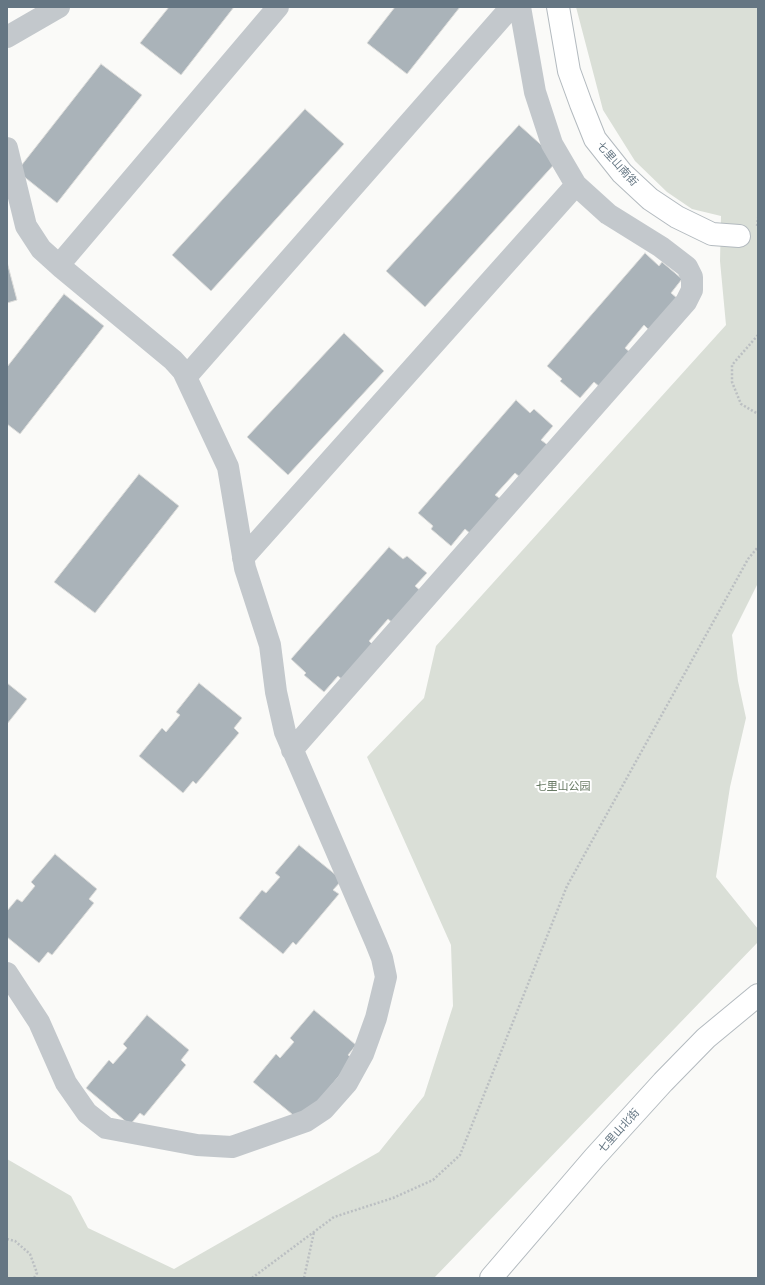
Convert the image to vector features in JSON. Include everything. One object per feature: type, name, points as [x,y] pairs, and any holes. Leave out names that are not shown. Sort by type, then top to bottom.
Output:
[{"type":"street","points":[[7,37],[59,7]]},
{"type":"street","points":[[59,265],[278,7]]},
{"type":"street","points":[[186,377],[511,7]]},
{"type":"street","points":[[292,750],[686,302],[692,290],[692,277],[688,267],[661,247],[608,214],[576,185],[552,144],[535,92],[520,7]]},
{"type":"street","name":"七里山南街","points":[[558,7],[570,71],[595,139],[622,173],[650,199],[672,214],[712,234],[739,236]]},
{"type":"street","points":[[7,148],[26,226],[41,249],[173,360],[183,371],[228,467],[245,568],[270,644],[276,692],[285,732],[376,943],[382,958],[386,977],[376,1018],[363,1054],[347,1083],[324,1109],[306,1120],[232,1147],[197,1145],[106,1128],[87,1113],[66,1083],[39,1022],[7,973]]},
{"type":"street","points":[[243,558],[576,185]]},
{"type":"street","name":"七里山北街","points":[[491,1278],[594,1158],[663,1082],[706,1038],[758,995]]},
{"type":"path","points":[[758,335],[732,364],[732,382],[741,404],[758,414]]},
{"type":"path","points":[[252,1278],[334,1217],[393,1198],[433,1180],[460,1155],[567,886],[748,559],[758,547]]},
{"type":"path","points":[[304,1278],[314,1232]]},
{"type":"path","points":[[7,1239],[16,1241],[30,1254],[38,1273],[34,1278]]},
{"type":"green space","name":"七里山公园","points":[[576,7],[758,7],[758,583],[732,635],[738,681],[746,718],[730,787],[716,877],[758,929],[758,942],[434,1278],[7,1278],[7,1159],[71,1196],[88,1228],[174,1269],[379,1152],[424,1096],[453,1006],[451,945],[367,757],[424,698],[436,646],[726,325],[720,261],[721,216],[692,209],[667,192],[635,161],[603,110]]},
{"type":"building","points":[[169,7],[234,7],[181,75],[140,43]]},
{"type":"building","points":[[395,7],[460,7],[407,74],[367,43]]},
{"type":"building","points":[[101,64],[142,95],[57,203],[17,171]]},
{"type":"building","points":[[305,109],[344,144],[211,291],[172,255]]},
{"type":"building","points":[[519,125],[558,160],[425,307],[386,271]]},
{"type":"building","points":[[645,253],[659,266],[662,262],[682,279],[671,293],[678,299],[650,331],[644,325],[625,348],[631,353],[601,388],[594,382],[580,398],[560,381],[562,379],[547,366]]},
{"type":"building","points":[[7,262],[17,300],[7,303]]},
{"type":"building","points":[[64,294],[104,326],[20,434],[7,424],[7,367]]},
{"type":"building","points":[[344,333],[384,371],[288,475],[247,437]]},
{"type":"building","points":[[516,400],[530,413],[534,409],[553,426],[541,440],[549,446],[521,478],[515,473],[495,495],[502,500],[472,535],[465,529],[451,546],[431,529],[433,526],[418,513]]},
{"type":"building","points":[[139,474],[179,506],[95,613],[54,582]]},
{"type":"building","points":[[389,547],[403,559],[407,556],[427,573],[415,586],[422,592],[394,624],[388,619],[369,641],[375,647],[345,682],[338,676],[324,692],[304,675],[306,673],[291,659]]},
{"type":"building","points":[[7,683],[27,699],[7,724]]},
{"type":"building","points":[[199,683],[242,718],[234,728],[239,733],[196,784],[193,781],[183,793],[139,756],[162,728],[166,732],[180,715],[176,712]]},
{"type":"building","points":[[299,845],[342,880],[333,890],[339,894],[296,945],[293,942],[283,954],[239,918],[262,890],[266,893],[280,877],[275,873]]},
{"type":"building","points":[[55,854],[97,889],[89,899],[94,903],[52,955],[48,952],[39,963],[7,937],[7,911],[17,899],[22,902],[35,886],[31,882]]},
{"type":"building","points":[[314,1010],[356,1045],[348,1055],[353,1059],[311,1110],[298,1119],[253,1082],[276,1054],[280,1058],[294,1042],[290,1038]]},
{"type":"building","points":[[147,1015],[189,1050],[181,1060],[186,1065],[144,1116],[140,1113],[130,1125],[86,1088],[109,1060],[113,1064],[127,1048],[123,1044]]}]
